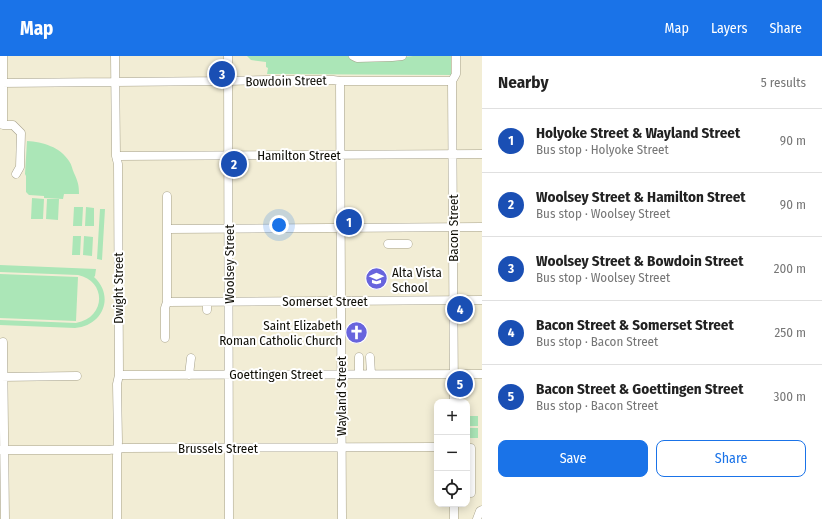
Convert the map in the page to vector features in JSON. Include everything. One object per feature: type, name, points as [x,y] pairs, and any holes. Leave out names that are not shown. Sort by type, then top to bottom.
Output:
[{"type":"street","points":[[3,56],[2,123],[13,125],[21,133],[20,167],[16,174]]},
{"type":"street","name":"Dwight Street","points":[[115,56],[116,156],[118,171],[119,375],[117,384],[117,519]]},
{"type":"street","name":"Woolsey Street","points":[[228,56],[230,519]]},
{"type":"street","points":[[353,56],[357,58],[402,56]]},
{"type":"street","name":"Bacon Street","points":[[454,399],[452,81],[456,74],[456,56]]},
{"type":"street","name":"Bowdoin Street","points":[[2,83],[228,82],[269,80],[452,81]]},
{"type":"street","name":"Wayland Street","points":[[340,81],[342,519]]},
{"type":"street","name":"Hamilton Street","points":[[116,156],[482,154]]},
{"type":"street","points":[[165,338],[165,308],[167,302],[167,196]]},
{"type":"street","points":[[167,229],[482,227]]},
{"type":"street","points":[[388,244],[408,244]]},
{"type":"street","name":"Somerset Street","points":[[167,302],[482,300]]},
{"type":"street","points":[[207,302],[207,310]]},
{"type":"street","points":[[3,342],[2,450],[5,519]]},
{"type":"street","points":[[359,357],[359,374]]},
{"type":"street","points":[[370,357],[371,374]]},
{"type":"street","points":[[189,375],[191,358]]},
{"type":"street","name":"Goettingen Street","points":[[119,375],[482,374]]},
{"type":"street","points":[[2,377],[77,376]]},
{"type":"street","name":"Brussels Street","points":[[2,450],[434,447]]},
{"type":"street","points":[[470,448],[471,493]]},
{"type":"street","points":[[454,507],[454,519]]},
{"type":"street","points":[[477,519],[480,511],[482,510]]},
{"type":"green space","points":[[247,56],[348,56],[354,59],[388,59],[413,56],[451,56],[451,75],[267,74],[268,68],[266,67],[266,62],[251,60]]},
{"type":"green space","points":[[27,141],[51,146],[65,156],[71,164],[79,194],[64,194],[63,199],[44,198],[44,196],[29,195],[26,192],[25,174]]},
{"type":"green space","points":[[32,198],[44,199],[43,219],[31,219]]},
{"type":"green space","points":[[47,199],[59,199],[58,220],[46,219]]},
{"type":"green space","points":[[74,207],[83,207],[82,226],[73,226]]},
{"type":"green space","points":[[86,207],[94,208],[94,226],[85,226]]},
{"type":"green space","points":[[100,209],[105,209],[102,260],[97,259]]},
{"type":"green space","points":[[73,236],[81,236],[80,255],[72,255]]},
{"type":"green space","points":[[84,236],[93,237],[92,256],[83,255]]},
{"type":"green space","points":[[0,265],[96,269],[94,277],[104,293],[105,301],[103,309],[93,322],[85,326],[75,328],[0,325],[0,320],[76,323],[86,320],[93,314],[99,299],[98,292],[94,284],[78,275],[0,272]]},
{"type":"green space","points":[[0,274],[78,277],[76,321],[0,318]]},
{"type":"green space","points":[[470,416],[478,416],[478,426],[470,426]]},
{"type":"green space","points":[[470,428],[478,428],[478,438],[470,438]]},
{"type":"place","name":"Woolsey Street & Bowdoin Street","points":[[222,74]]},
{"type":"place","name":"Woolsey Street & Hamilton Street","points":[[234,164]]},
{"type":"place","name":"Holyoke Street & Wayland Street","points":[[349,222]]},
{"type":"place","name":"Alta Vista School","points":[[376,279]]},
{"type":"place","name":"Bacon Street & Somerset Street","points":[[460,309]]},
{"type":"place","name":"Saint Elizabeth Roman Catholic Church","points":[[357,332]]},
{"type":"place","name":"Bacon Street & Goettingen Street","points":[[460,384]]}]
